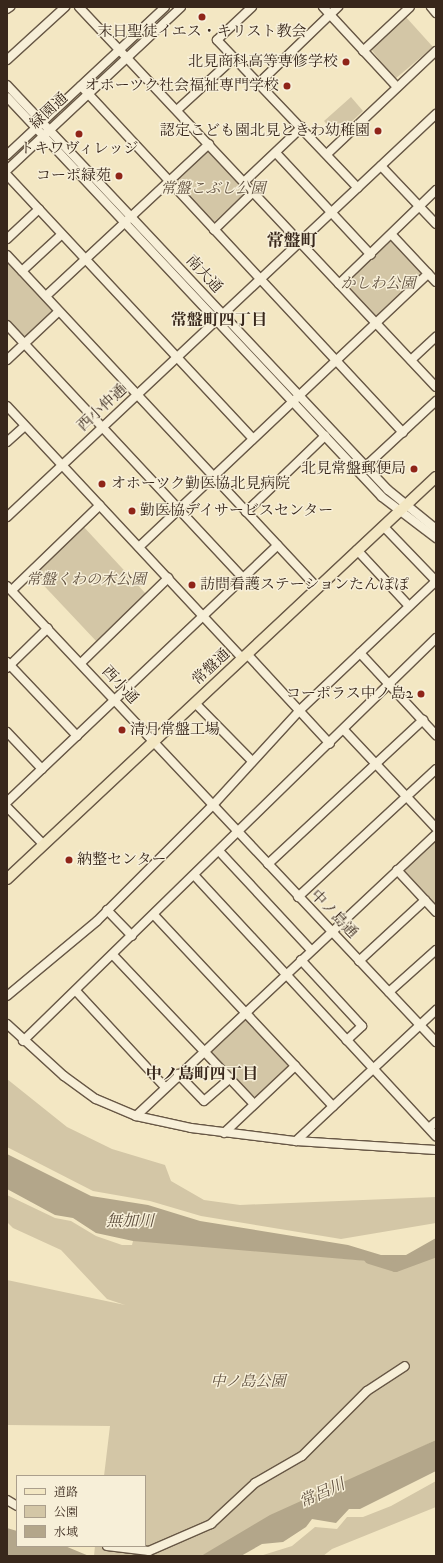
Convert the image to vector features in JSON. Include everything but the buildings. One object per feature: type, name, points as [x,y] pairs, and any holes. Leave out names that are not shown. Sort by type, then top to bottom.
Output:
[{"type":"main road","name":"常盤通","points":[[7,879],[245,656],[317,586],[436,477]]},
{"type":"street","points":[[7,60],[65,7]]},
{"type":"street","points":[[79,7],[436,387]]},
{"type":"street","name":"緑園通","points":[[7,155],[165,7]]},
{"type":"street","name":"緑園通","points":[[7,170],[181,7]]},
{"type":"street","points":[[252,7],[217,40],[302,127],[358,188]]},
{"type":"street","points":[[322,7],[397,87]]},
{"type":"street","points":[[259,83],[338,7]]},
{"type":"street","points":[[363,51],[410,7]]},
{"type":"street","points":[[431,7],[436,13]]},
{"type":"street","points":[[327,154],[436,51]]},
{"type":"street","points":[[177,110],[234,58]]},
{"type":"street","name":"南大通","points":[[7,85],[46,133],[126,218],[222,314],[295,398],[325,436],[402,509],[436,538]]},
{"type":"street","points":[[81,86],[403,432]]},
{"type":"street","name":"南大通","points":[[7,97],[39,125]]},
{"type":"street","name":"西小仲通","points":[[7,517],[436,114]]},
{"type":"street","points":[[244,182],[302,127]]},
{"type":"street","points":[[46,296],[126,218],[209,144]]},
{"type":"street","points":[[276,153],[371,255]]},
{"type":"street","points":[[381,166],[436,224]]},
{"type":"street","points":[[7,175],[252,438]]},
{"type":"street","points":[[339,284],[392,235],[436,190]]},
{"type":"street","points":[[214,230],[253,192]]},
{"type":"street","points":[[7,239],[39,209]]},
{"type":"street","name":"南大通","points":[[126,218],[216,320],[366,466],[402,509],[436,529]]},
{"type":"street","points":[[22,271],[62,234]]},
{"type":"street","points":[[392,235],[436,282]]},
{"type":"street","points":[[7,255],[138,394],[246,512],[317,586]]},
{"type":"street","points":[[139,547],[252,438],[337,362],[428,274]]},
{"type":"street","points":[[7,360],[59,311]]},
{"type":"street","points":[[7,325],[244,579]]},
{"type":"street","points":[[411,360],[436,337]]},
{"type":"street","points":[[366,466],[436,401]]},
{"type":"street","points":[[7,406],[204,617],[300,710],[330,744]]},
{"type":"street","points":[[7,442],[25,426]]},
{"type":"street","points":[[246,512],[325,436]]},
{"type":"street","points":[[9,588],[100,505]]},
{"type":"street","points":[[7,996],[107,910],[212,805],[251,760],[300,710],[436,581],[383,526]]},
{"type":"street","points":[[7,802],[204,617],[278,545]]},
{"type":"street","points":[[356,550],[409,606]]},
{"type":"street","points":[[81,663],[168,578]]},
{"type":"street","name":"西小通","points":[[9,588],[81,663],[212,805]]},
{"type":"street","points":[[48,628],[8,665],[77,736]]},
{"type":"street","points":[[24,1041],[390,686],[436,638]]},
{"type":"street","points":[[360,653],[436,734]]},
{"type":"street","points":[[195,703],[251,760]]},
{"type":"street","points":[[268,864],[423,720]]},
{"type":"street","points":[[344,730],[436,828]]},
{"type":"street","points":[[7,732],[42,769]]},
{"type":"street","points":[[298,897],[436,769]]},
{"type":"street","name":"中ノ島通","points":[[212,805],[436,1042]]},
{"type":"street","points":[[7,807],[43,844]]},
{"type":"street","points":[[136,1116],[203,1050],[436,834]]},
{"type":"street","points":[[219,851],[311,950]]},
{"type":"street","points":[[397,870],[436,912]]},
{"type":"street","points":[[194,875],[436,1136]]},
{"type":"street","points":[[359,961],[425,900]]},
{"type":"street","points":[[107,910],[132,936]]},
{"type":"street","points":[[154,915],[333,1106]]},
{"type":"street","points":[[389,992],[436,950]]},
{"type":"street","points":[[113,955],[254,1104]]},
{"type":"street","points":[[301,960],[362,1026],[347,1040]]},
{"type":"street","points":[[76,991],[165,1087]]},
{"type":"street","points":[[296,1141],[436,1010]]},
{"type":"street","points":[[7,1024],[24,1041],[96,1099],[136,1116],[224,1132],[296,1141],[436,1150]]},
{"type":"street","points":[[224,1132],[294,1066]]},
{"type":"street","points":[[178,1074],[204,1101],[230,1078]]},
{"type":"street","points":[[429,1128],[436,1122]]},
{"type":"street","points":[[115,1547],[149,1551],[212,1524],[255,1483],[302,1456],[367,1391],[405,1366]]},
{"type":"street","points":[[7,1500],[16,1505]]},
{"type":"green space","points":[[405,16],[433,47],[395,79],[370,48]]},
{"type":"green space","points":[[351,97],[363,111],[337,135],[324,121]]},
{"type":"green space","name":"常盤こぶし公園","points":[[208,150],[247,192],[213,223],[174,180]]},
{"type":"green space","name":"かしわ公園","points":[[392,238],[424,272],[376,318],[345,282]]},
{"type":"green space","points":[[7,260],[54,310],[24,338],[7,320]]},
{"type":"green space","name":"常盤くわの木公園","points":[[82,525],[147,595],[97,642],[32,573]]},
{"type":"green space","points":[[436,838],[436,906],[404,872],[404,867]]},
{"type":"green space","points":[[241,1020],[246,1020],[287,1065],[287,1069],[256,1098],[210,1052]]},
{"type":"green space","points":[[7,1079],[67,1127],[112,1149],[165,1165],[171,1181],[204,1200],[240,1205],[436,1197],[436,1223],[341,1239],[201,1216],[150,1201],[93,1191],[7,1147]]},
{"type":"green space","name":"中ノ島公園","points":[[7,1195],[55,1218],[71,1221],[96,1236],[122,1245],[132,1245],[133,1241],[165,1241],[390,1263],[436,1255],[436,1440],[201,1556],[94,1556],[95,1547],[146,1547],[146,1475],[104,1475],[110,1426],[7,1425],[7,1280],[125,1305],[107,1299],[61,1250],[13,1228],[7,1222]]},
{"type":"green space","points":[[436,1481],[436,1507],[332,1549],[323,1556],[260,1556],[292,1546],[315,1527],[337,1529],[347,1517],[363,1517],[391,1506]]},
{"type":"water","name":"無加川","points":[[7,1154],[91,1196],[148,1205],[200,1221],[348,1245],[381,1255],[406,1255],[436,1238],[436,1255],[390,1263],[133,1241],[96,1233],[73,1218],[55,1215],[7,1189]]},
{"type":"water","name":"常呂川","points":[[436,1440],[436,1471],[360,1509],[349,1509],[336,1523],[312,1519],[306,1527],[283,1542],[262,1544],[241,1556],[201,1556],[270,1515]]},
{"type":"water","points":[[7,1528],[16,1531],[16,1547],[67,1547],[89,1556],[7,1556]]},
{"type":"waterway","name":"無加川","points":[[369,1258],[395,1266],[436,1251]]},
{"type":"place","name":"末日聖徒イエス・キリスト教会","points":[[202,17]]},
{"type":"place","name":"北見商科高等専修学校","points":[[346,62]]},
{"type":"place","name":"オホーツク社会福祉専門学校","points":[[287,86]]},
{"type":"place","name":"認定こども園北見ときわ幼稚園","points":[[378,131]]},
{"type":"place","name":"トキワヴィレッジ","points":[[79,134]]},
{"type":"place","name":"コーポ緑苑","points":[[119,176]]},
{"type":"place","name":"北見常盤郵便局","points":[[414,469]]},
{"type":"place","name":"オホーツク勤医協北見病院","points":[[102,484]]},
{"type":"place","name":"勤医協デイサービスセンター","points":[[132,511]]},
{"type":"place","name":"訪問看護ステーションたんぽぽ","points":[[192,585]]},
{"type":"place","name":"コーポラス中ノ島2","points":[[421,694]]},
{"type":"place","name":"清月常盤工場","points":[[122,730]]},
{"type":"place","name":"納整センター","points":[[69,860]]},
{"type":"district","name":"常盤町","points":[[292,242]]},
{"type":"district","name":"常盤町四丁目","points":[[219,320]]},
{"type":"district","name":"中ノ島町四丁目","points":[[202,1074]]}]
